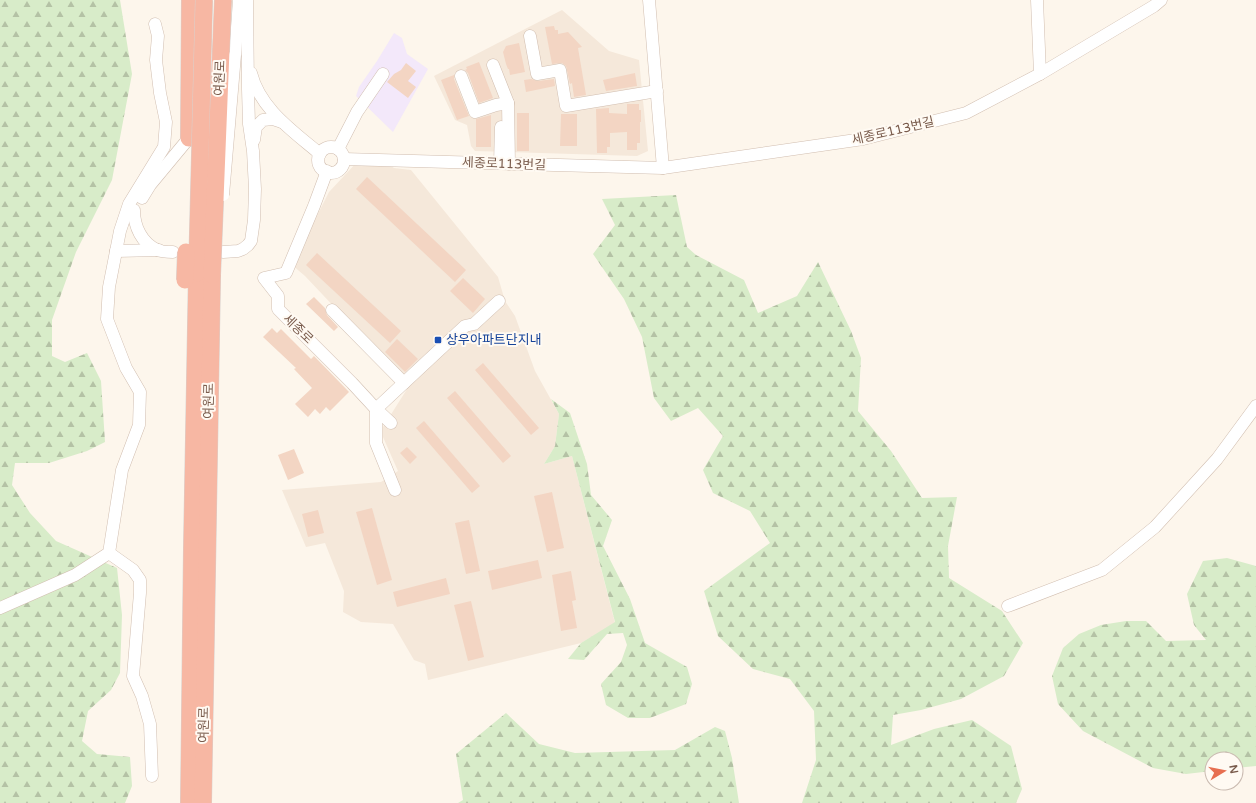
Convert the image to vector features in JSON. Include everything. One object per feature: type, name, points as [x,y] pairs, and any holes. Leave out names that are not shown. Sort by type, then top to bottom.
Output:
[{"type":"highway","name":"여원로","points":[[189,803],[192,549],[198,276],[223,0]]},
{"type":"highway","name":"여원로","points":[[193,2],[198,276],[203,803]]},
{"type":"highway","points":[[193,2],[189,138],[198,276]]},
{"type":"street","points":[[198,276],[217,258],[239,0]]},
{"type":"street","points":[[223,252],[244,249],[250,241],[254,220],[255,189],[253,150],[249,124],[247,58],[248,0]]},
{"type":"street","points":[[649,0],[663,168]]},
{"type":"street","points":[[1037,0],[1040,74]]},
{"type":"street","name":"세종로113번길","points":[[341,154],[505,164],[663,168],[863,139],[966,114],[1040,74],[1154,6],[1161,0]]},
{"type":"street","points":[[0,608],[75,575],[109,553],[122,470],[139,425],[140,392],[126,368],[107,319],[109,287],[120,230],[129,204],[164,147],[166,122],[156,60],[158,36],[155,24]]},
{"type":"street","points":[[530,36],[537,74],[560,70],[566,106],[657,91]]},
{"type":"street","points":[[247,58],[253,81],[263,100],[271,111],[320,154]]},
{"type":"street","points":[[492,65],[505,103],[505,164]]},
{"type":"street","points":[[341,154],[330,147],[322,151],[319,158],[320,165],[327,172],[335,172],[342,167],[341,154],[357,112],[383,74]]},
{"type":"street","points":[[461,76],[474,112],[505,103]]},
{"type":"street","points":[[253,150],[256,127],[263,120],[273,119],[282,122]]},
{"type":"street","points":[[120,230],[150,185],[189,138]]},
{"type":"street","name":"세종로","points":[[327,172],[286,273],[264,278],[278,296],[278,309],[376,409]]},
{"type":"street","points":[[134,210],[134,221],[145,242],[159,250]]},
{"type":"street","points":[[116,251],[159,250],[173,252]]},
{"type":"street","points":[[395,490],[376,442],[376,409],[464,326],[474,324],[499,301]]},
{"type":"street","points":[[332,310],[404,383]]},
{"type":"street","points":[[1008,606],[1102,570],[1156,527],[1217,459],[1256,406]]},
{"type":"street","points":[[376,409],[391,423]]},
{"type":"street","points":[[109,553],[133,570],[140,580],[133,676],[142,696],[150,724],[152,776]]},
{"type":"shaded area","points":[[562,10],[609,51],[639,60],[648,151],[637,156],[475,151],[471,146],[467,125],[455,120],[434,76]]},
{"type":"shaded area","points":[[394,33],[402,38],[407,54],[428,69],[393,132],[356,96],[359,87]]},
{"type":"shaded area","points":[[379,158],[394,168],[411,170],[498,277],[505,301],[515,316],[535,371],[559,414],[555,446],[544,464],[572,456],[615,623],[581,643],[428,680],[425,664],[414,660],[393,624],[361,622],[343,612],[344,591],[325,543],[306,547],[282,490],[381,482],[398,471],[383,437],[383,427],[409,386],[305,276],[292,265],[329,192],[358,161]]},
{"type":"green space","points":[[0,0],[120,0],[132,74],[112,180],[76,252],[52,320],[52,356],[65,362],[87,353],[101,381],[105,442],[87,451],[49,463],[15,463],[12,485],[30,513],[56,541],[117,568],[122,615],[120,673],[111,690],[88,711],[82,741],[97,754],[130,757],[132,786],[125,803],[0,803]]},
{"type":"green space","points":[[676,195],[687,247],[696,255],[744,280],[758,313],[797,296],[818,262],[851,331],[861,358],[858,411],[891,451],[922,498],[957,497],[948,546],[949,578],[1002,611],[1023,643],[1004,676],[961,699],[921,710],[893,715],[891,745],[934,729],[972,720],[1011,746],[1022,789],[1016,803],[802,803],[816,760],[814,711],[790,679],[753,669],[718,636],[704,591],[770,543],[750,511],[713,493],[703,470],[723,436],[698,408],[671,421],[654,398],[642,337],[624,299],[593,254],[615,225],[602,199]]},
{"type":"green space","points":[[551,399],[570,413],[587,464],[591,495],[612,520],[603,546],[630,599],[645,643],[687,667],[692,684],[686,704],[650,718],[628,718],[606,705],[601,684],[621,662],[627,645],[623,633],[607,634],[584,660],[568,659],[581,643],[615,622],[572,456],[544,464],[555,446],[559,414]]},
{"type":"green space","points":[[1227,558],[1256,566],[1256,766],[1244,767],[1244,751],[1204,751],[1204,772],[1186,774],[1153,768],[1083,731],[1058,704],[1052,676],[1063,648],[1079,634],[1101,625],[1126,621],[1146,621],[1166,641],[1206,640],[1194,625],[1187,594],[1203,561]]},
{"type":"green space","points":[[506,713],[539,744],[575,753],[675,750],[715,727],[725,731],[732,758],[739,803],[458,803],[463,800],[456,754]]},
{"type":"building","points":[[554,26],[555,30],[558,30],[558,34],[568,32],[582,47],[578,48],[586,95],[574,97],[572,83],[570,84],[566,66],[562,63],[552,64],[545,27]]},
{"type":"building","points":[[519,43],[525,72],[510,75],[503,52],[506,46]]},
{"type":"building","points":[[479,62],[493,98],[479,103],[468,73],[465,70],[467,69],[466,67]]},
{"type":"building","points":[[406,63],[416,71],[408,81],[416,87],[408,98],[387,82],[394,74],[401,70]]},
{"type":"building","points":[[635,73],[637,86],[606,91],[603,80]]},
{"type":"building","points":[[454,75],[454,79],[469,116],[457,120],[441,80]]},
{"type":"building","points":[[531,79],[538,81],[554,79],[555,86],[526,92],[524,80]]},
{"type":"building","points":[[627,104],[639,104],[639,110],[641,110],[640,143],[637,143],[637,150],[627,150],[627,132],[610,133],[610,147],[607,147],[607,153],[597,153],[596,109],[609,108],[609,113],[627,114]]},
{"type":"building","points":[[517,113],[529,113],[529,151],[517,151]]},
{"type":"building","points":[[561,114],[577,114],[577,146],[560,146]]},
{"type":"building","points":[[491,115],[491,147],[476,147],[476,119]]},
{"type":"building","points":[[367,177],[466,270],[455,282],[356,189]]},
{"type":"building","points":[[317,253],[401,331],[390,343],[306,265]]},
{"type":"building","points":[[463,278],[485,299],[473,313],[450,291]]},
{"type":"building","points":[[314,297],[325,308],[327,315],[338,327],[334,331],[306,304]]},
{"type":"building","points":[[272,328],[277,333],[281,329],[311,359],[314,356],[349,392],[330,411],[326,407],[320,414],[315,409],[308,417],[295,404],[312,388],[294,369],[296,368],[263,337]]},
{"type":"building","points":[[397,339],[418,359],[405,372],[385,352]]},
{"type":"building","points":[[483,363],[539,428],[531,435],[475,370]]},
{"type":"building","points":[[455,391],[511,456],[503,463],[447,398]]},
{"type":"building","points":[[424,421],[480,486],[472,493],[416,428]]},
{"type":"building","points":[[407,447],[417,457],[410,464],[400,453]]},
{"type":"building","points":[[294,449],[304,473],[288,480],[278,455]]},
{"type":"building","points":[[552,492],[564,548],[547,552],[534,496]]},
{"type":"building","points":[[372,508],[392,580],[377,585],[356,512]]},
{"type":"building","points":[[318,510],[324,533],[308,537],[302,514]]},
{"type":"building","points":[[469,520],[480,571],[466,574],[455,523]]},
{"type":"building","points":[[538,560],[542,578],[492,590],[488,571]]},
{"type":"building","points":[[571,571],[576,600],[572,601],[577,628],[561,631],[552,575]]},
{"type":"building","points":[[446,578],[450,594],[397,607],[393,592]]},
{"type":"building","points":[[471,601],[484,657],[468,661],[454,605]]},
{"type":"place","name":"상우아파트단지내","points":[[438,340]]}]
